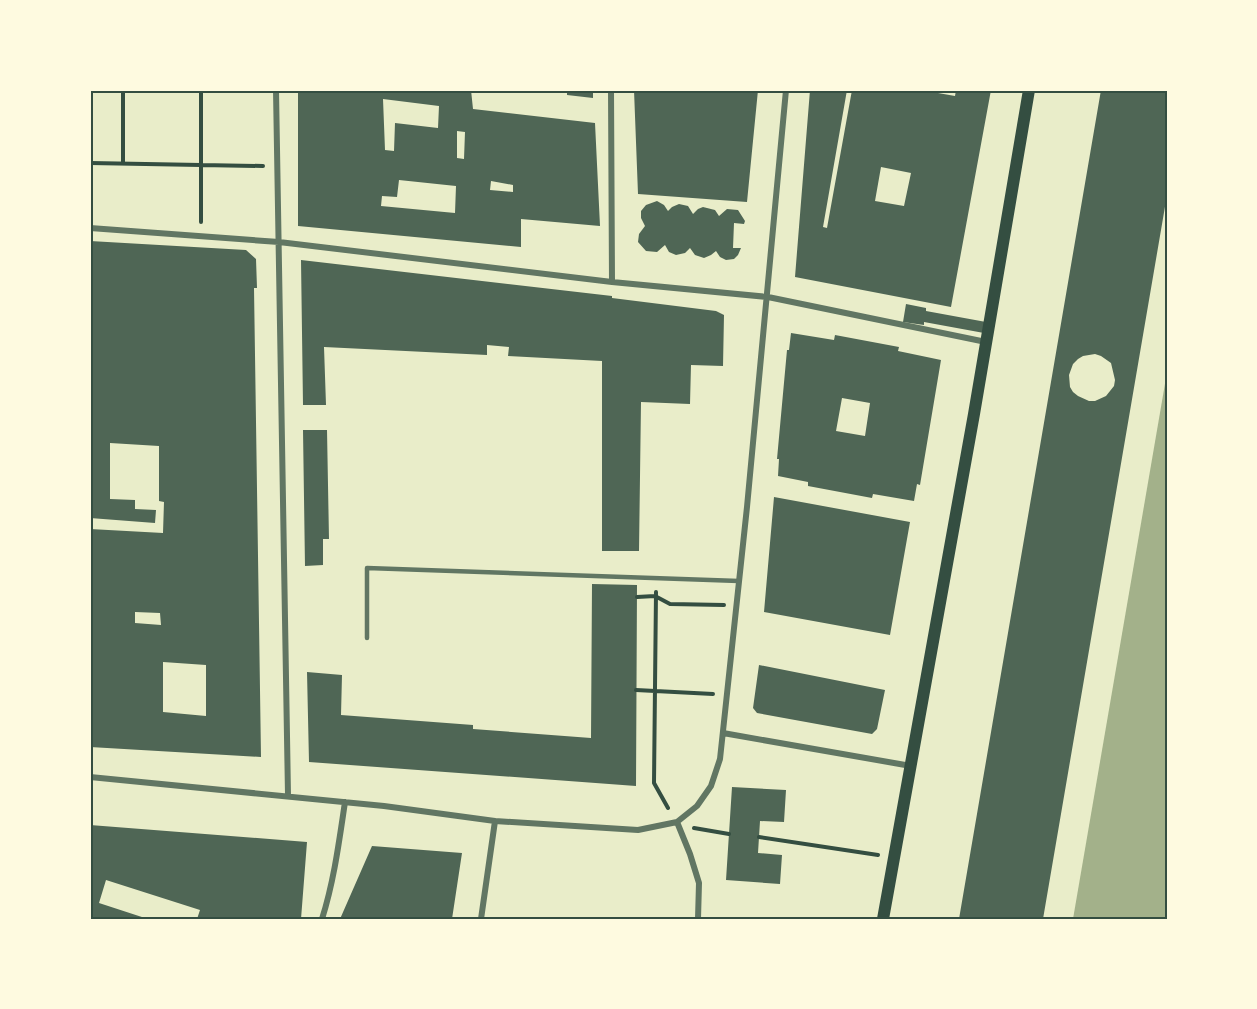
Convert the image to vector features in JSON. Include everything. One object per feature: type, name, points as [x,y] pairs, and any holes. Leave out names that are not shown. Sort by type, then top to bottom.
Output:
[{"type":"main road","points":[[883,919],[1029,90]]},
{"type":"street","points":[[276,90],[288,795]]},
{"type":"street","points":[[612,90],[612,282]]},
{"type":"street","points":[[90,777],[288,795],[495,821],[629,830],[653,828],[677,822],[697,806],[711,786],[720,759],[768,297],[786,90]]},
{"type":"street","points":[[90,228],[279,242],[612,282],[768,297],[986,342]]},
{"type":"street","points":[[723,733],[911,766]]},
{"type":"street","points":[[322,919],[337,860],[345,802]]},
{"type":"street","points":[[481,919],[495,821]]},
{"type":"street","points":[[677,822],[688,847],[699,883],[698,919]]},
{"type":"lane","points":[[367,638],[367,568],[739,581]]},
{"type":"path","points":[[123,90],[123,163]]},
{"type":"path","points":[[201,90],[201,229]]},
{"type":"path","points":[[90,163],[272,166]]},
{"type":"path","points":[[656,578],[654,783],[677,822],[702,831],[729,834]]},
{"type":"path","points":[[637,597],[656,596],[670,604],[705,604]]},
{"type":"path","points":[[636,690],[727,694]]},
{"type":"path","points":[[759,837],[894,857]]},
{"type":"shaded area","points":[[1167,372],[1167,919],[1073,919]]},
{"type":"building","points":[[298,90],[471,90],[473,109],[595,123],[600,226],[521,219],[521,247],[298,226]],"holes":[[[383,99],[439,106],[438,128],[395,123],[394,151],[385,150]],[[457,131],[465,132],[464,159],[457,158]],[[399,180],[456,186],[455,213],[381,206],[382,196],[397,197]],[[491,181],[513,185],[513,192],[490,190]]]},
{"type":"building","points":[[567,90],[593,90],[593,98],[567,95]]},
{"type":"building","points":[[634,90],[758,90],[747,202],[638,194]]},
{"type":"building","points":[[810,90],[847,90],[823,227],[827,228],[852,90],[921,90],[955,96],[956,90],[991,90],[951,307],[795,277]],"holes":[[[881,167],[911,173],[904,206],[875,201]]]},
{"type":"building","points":[[1101,90],[1167,90],[1167,195],[1043,919],[959,919]],"holes":[[[1095,354],[1111,363],[1114,386],[1106,396],[1089,401],[1073,392],[1069,375],[1073,364],[1083,356]]]},
{"type":"building","points":[[657,201],[668,211],[679,204],[688,206],[693,214],[703,207],[715,210],[719,216],[727,209],[738,210],[745,221],[744,224],[734,223],[733,248],[741,248],[738,255],[734,259],[726,260],[716,251],[704,258],[695,255],[690,248],[685,253],[676,255],[669,252],[665,245],[657,252],[646,251],[638,242],[639,234],[645,226],[641,218],[641,211],[646,205]]},
{"type":"building","points":[[90,241],[246,250],[256,259],[257,288],[254,288],[261,757],[90,747],[90,529],[163,533],[164,502],[159,501],[159,446],[110,443],[110,499],[135,500],[135,509],[156,510],[155,523],[90,518]],"holes":[[[135,612],[160,613],[161,625],[135,623]],[[163,662],[206,665],[206,716],[163,712]]]},
{"type":"building","points":[[301,260],[612,296],[612,298],[716,311],[724,315],[723,366],[691,365],[690,404],[641,402],[639,551],[602,551],[602,361],[508,356],[509,347],[487,345],[487,355],[324,347],[326,405],[303,405]]},
{"type":"building","points":[[906,304],[926,308],[926,311],[986,322],[984,333],[924,322],[924,325],[903,322]]},
{"type":"building","points":[[791,333],[834,340],[835,335],[899,347],[898,351],[941,360],[920,485],[917,484],[914,501],[873,494],[872,498],[808,486],[808,482],[778,476],[779,459],[777,459],[787,350],[789,350]],"holes":[[[842,398],[870,403],[865,436],[836,431]]]},
{"type":"building","points":[[303,430],[327,430],[329,539],[323,539],[323,565],[305,566]]},
{"type":"building","points":[[774,497],[910,522],[890,635],[764,612]]},
{"type":"building","points":[[592,584],[637,585],[636,786],[309,762],[307,672],[342,675],[341,715],[473,725],[473,729],[591,738]]},
{"type":"building","points":[[759,665],[885,690],[877,729],[872,734],[757,713],[753,708]]},
{"type":"building","points":[[732,787],[786,790],[784,822],[760,821],[758,853],[782,855],[780,884],[726,880]]},
{"type":"building","points":[[90,825],[307,842],[301,919],[197,919],[200,910],[106,880],[99,903],[148,919],[90,919]]},
{"type":"building","points":[[372,846],[462,853],[452,919],[340,919]]}]
